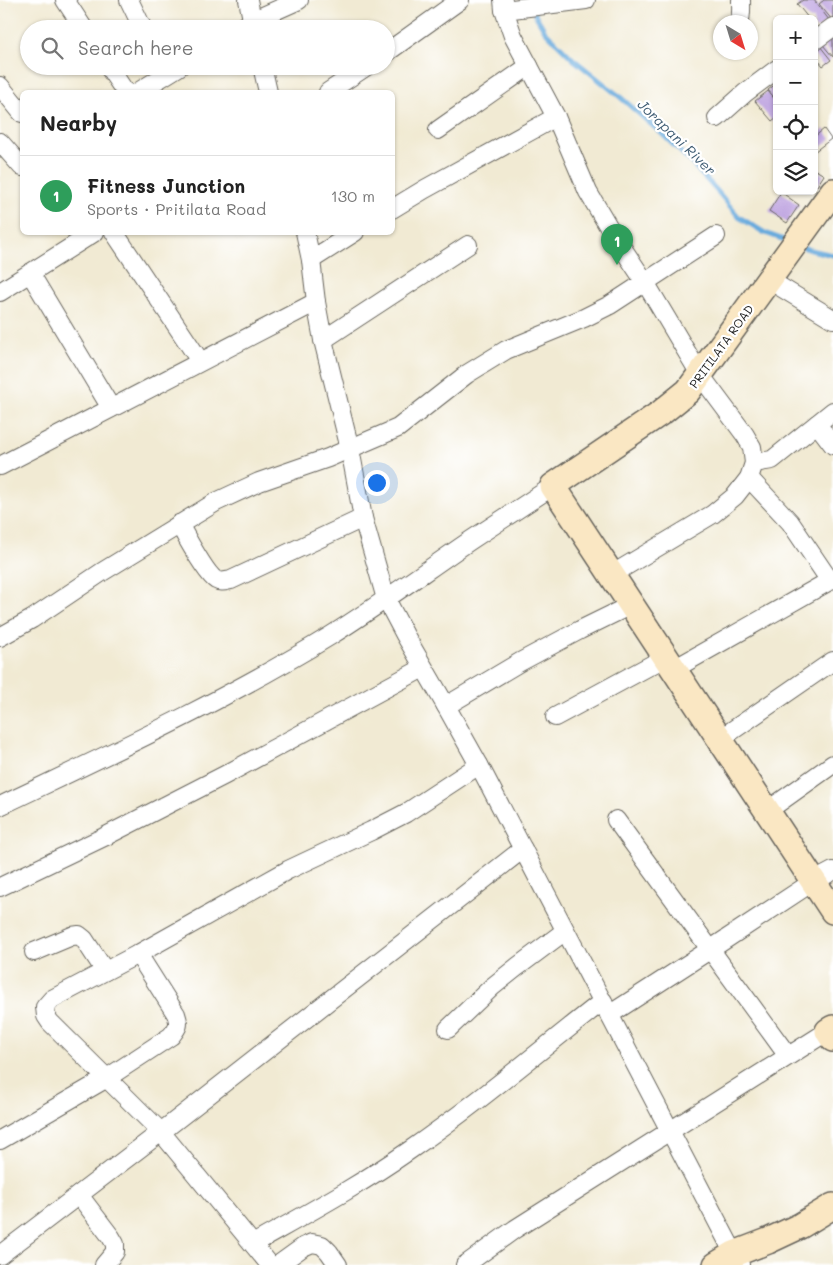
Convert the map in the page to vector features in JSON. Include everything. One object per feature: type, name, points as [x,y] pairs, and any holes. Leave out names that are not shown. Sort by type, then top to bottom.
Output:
[{"type":"street","points":[[65,0],[78,20]]},
{"type":"street","points":[[129,0],[139,20]]},
{"type":"street","points":[[248,0],[249,20]]},
{"type":"street","points":[[261,20],[299,0]]},
{"type":"street","points":[[395,47],[460,0]]},
{"type":"street","points":[[555,717],[670,663],[831,580],[752,470],[752,447],[745,435],[701,376],[588,192],[556,117],[513,36],[508,6],[586,0]]},
{"type":"street","points":[[741,0],[741,15]]},
{"type":"street","points":[[818,37],[833,26]]},
{"type":"street","points":[[438,130],[529,66]]},
{"type":"street","points":[[716,118],[773,71]]},
{"type":"street","points":[[114,75],[124,90]]},
{"type":"street","points":[[141,90],[162,75]]},
{"type":"street","points":[[264,75],[268,90]]},
{"type":"street","points":[[331,90],[354,75]]},
{"type":"street","points":[[0,86],[20,111]]},
{"type":"street","points":[[395,207],[556,117]]},
{"type":"street","points":[[0,142],[20,165]]},
{"type":"street","name":"PRITILATA ROAD","points":[[553,486],[674,403],[688,391],[701,376],[833,191]]},
{"type":"street","points":[[116,235],[200,362]]},
{"type":"street","points":[[306,235],[316,302],[350,449],[363,518],[386,599],[479,765],[606,1008],[669,1131],[730,1261],[800,1226],[833,1206]]},
{"type":"street","points":[[310,260],[350,235]]},
{"type":"street","points":[[0,638],[102,572],[216,502],[258,482],[350,449],[398,428],[467,374],[506,350],[584,318],[610,305],[716,236]]},
{"type":"street","points":[[0,292],[30,273],[74,238]]},
{"type":"street","points":[[324,340],[468,245]]},
{"type":"street","points":[[30,273],[111,408]]},
{"type":"street","points":[[772,277],[833,319]]},
{"type":"street","points":[[0,466],[316,302]]},
{"type":"street","points":[[611,574],[713,514],[735,496],[752,470],[772,460],[833,411]]},
{"type":"street","points":[[818,424],[833,445]]},
{"type":"street","points":[[0,806],[224,697],[329,636],[553,486],[767,811],[823,876],[833,910]]},
{"type":"street","points":[[179,524],[209,573],[215,580],[223,582],[231,580],[363,518]]},
{"type":"street","points":[[446,706],[520,662],[631,605]]},
{"type":"street","points":[[720,739],[833,661]]},
{"type":"street","points":[[0,887],[104,837],[224,775],[423,668]]},
{"type":"street","points":[[767,811],[833,764]]},
{"type":"street","points":[[270,1265],[161,1132],[50,1022],[46,1016],[45,1007],[52,999],[138,954],[288,870],[406,814],[479,765]]},
{"type":"street","points":[[616,820],[788,1056]]},
{"type":"street","points":[[0,1255],[161,1132],[523,849]]},
{"type":"street","points":[[253,1244],[348,1190],[409,1151],[606,1008],[711,949],[823,876]]},
{"type":"street","points":[[448,1029],[518,966],[565,931]]},
{"type":"street","points":[[34,952],[72,936],[79,936],[84,939],[105,971]]},
{"type":"street","points":[[0,1140],[107,1078],[171,1036],[177,1029],[179,1021],[176,1014],[138,954]]},
{"type":"street","points":[[465,1265],[515,1230],[669,1131],[788,1056],[831,1033]]},
{"type":"street","points":[[79,1195],[115,1244],[115,1252],[104,1265]]},
{"type":"street","points":[[278,1265],[303,1247],[312,1243],[322,1245],[338,1265]]},
{"type":"building","points":[[803,0],[814,0],[829,20],[818,28],[818,15],[806,15],[797,4]]},
{"type":"building","points":[[824,0],[833,0],[833,21],[819,4]]},
{"type":"building","points":[[833,37],[833,57],[823,45]]},
{"type":"building","points":[[820,46],[831,60],[823,66],[818,60],[818,47]]},
{"type":"building","points":[[773,86],[773,96],[768,90]]},
{"type":"building","points":[[768,91],[773,97],[773,120],[772,121],[755,101]]},
{"type":"building","points":[[824,129],[831,139],[818,149],[818,134]]},
{"type":"building","points":[[818,171],[824,175],[818,184]]},
{"type":"building","points":[[779,195],[785,195],[799,205],[787,223],[769,211]]},
{"type":"waterway","name":"Jorapani River","points":[[532,9],[545,31],[573,59],[660,132],[689,160],[739,217],[765,233],[787,241]]},
{"type":"waterway","name":"Jorapani River","points":[[802,247],[833,255]]},
{"type":"place","name":"Fitness Junction","points":[[617,265]]}]
